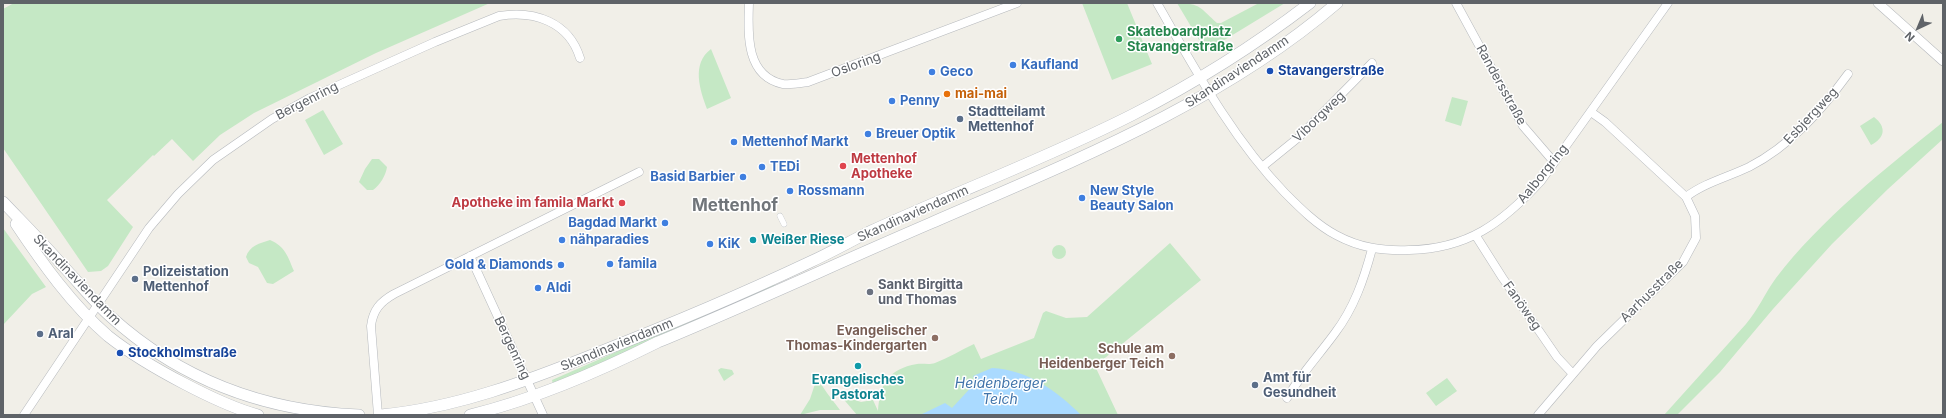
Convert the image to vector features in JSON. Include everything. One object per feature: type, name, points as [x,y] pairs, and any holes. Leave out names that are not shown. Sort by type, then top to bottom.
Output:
[{"type":"main road","name":"Skandinaviendamm","points":[[379,415],[410,412],[451,403],[528,380],[663,328],[781,275],[876,229],[1117,123],[1200,78],[1251,47],[1310,3]]},
{"type":"main road","name":"Skandinaviendamm","points":[[470,415],[535,395],[599,372],[658,342],[1084,156],[1210,92],[1298,33],[1337,3]]},
{"type":"main road","name":"Skandinaviendamm","points":[[3,203],[97,304],[119,324],[170,360],[192,373],[258,400],[297,410],[359,415]]},
{"type":"main road","name":"Skandinaviendamm","points":[[3,203],[48,269],[89,317],[124,348],[156,368],[221,402],[258,415]]},
{"type":"street","name":"Osloring","points":[[749,3],[748,34],[750,52],[756,65],[762,73],[771,79],[784,84],[808,82],[1017,3]]},
{"type":"street","points":[[1157,3],[1200,78],[1210,92]]},
{"type":"street","name":"Randersstraße","points":[[1456,3],[1502,91],[1523,126],[1554,162]]},
{"type":"street","name":"Aalborgring","points":[[1210,92],[1262,167],[1292,200],[1315,221],[1337,236],[1372,249],[1392,251],[1425,250],[1450,245],[1476,236],[1494,225],[1517,206],[1541,181],[1668,3]]},
{"type":"street","points":[[1881,4],[1943,61]]},
{"type":"street","name":"Bergenring","points":[[89,317],[149,228],[204,168],[213,160],[272,119],[310,98],[481,22],[510,14],[536,16],[556,25],[574,43],[580,58]]},
{"type":"street","name":"Viborgweg","points":[[1262,167],[1299,137],[1372,63]]},
{"type":"street","name":"Esbjergweg","points":[[1686,197],[1695,190],[1754,164],[1788,142],[1832,95],[1848,74]]},
{"type":"street","name":"Aarhusstraße","points":[[1538,415],[1572,373],[1606,336],[1683,262],[1696,238],[1695,216],[1686,197],[1604,122],[1591,112]]},
{"type":"street","points":[[379,415],[371,326],[374,312],[378,305],[394,294],[639,172]]},
{"type":"street","points":[[780,216],[784,224]]},
{"type":"street","name":"Fanöweg","points":[[1476,236],[1502,277],[1557,357],[1572,373]]},
{"type":"street","points":[[1287,398],[1299,377],[1336,332],[1350,309],[1360,289],[1372,249]]},
{"type":"street","name":"Bergenring","points":[[470,256],[543,415]]},
{"type":"street","points":[[24,415],[89,317]]},
{"type":"green space","points":[[14,3],[490,3],[376,53],[254,113],[220,135],[193,161],[172,139],[154,156],[153,155],[107,200],[133,227],[108,266],[101,271],[88,272],[3,148],[3,9]]},
{"type":"green space","name":"Skateboardplatz Stavangerstraße","points":[[1082,3],[1127,3],[1152,64],[1112,80]]},
{"type":"green space","points":[[1177,3],[1185,3],[1196,6],[1217,23],[1221,23],[1259,3],[1285,3],[1208,50],[1202,45]]},
{"type":"green space","points":[[711,49],[731,98],[707,109],[700,86],[699,70],[705,55]]},
{"type":"green space","points":[[1452,97],[1468,101],[1461,126],[1445,121]]},
{"type":"green space","points":[[323,110],[343,144],[324,155],[305,120]]},
{"type":"green space","points":[[1874,117],[1881,125],[1883,132],[1882,136],[1871,145],[1860,126]]},
{"type":"green space","points":[[1943,122],[1943,139],[1888,189],[1832,244],[1773,309],[1720,372],[1677,415],[1664,415],[1746,324],[1776,278],[1793,257],[1833,215]]},
{"type":"green space","points":[[372,159],[379,159],[387,167],[380,183],[373,190],[367,190],[359,182]]},
{"type":"green space","points":[[3,228],[46,287],[32,294],[3,325]]},
{"type":"green space","points":[[270,240],[275,242],[283,249],[294,271],[273,284],[267,283],[258,267],[249,263],[246,257],[247,253],[252,248]]},
{"type":"green space","points":[[1170,243],[1201,280],[1095,366],[1118,415],[857,415],[840,395],[861,402],[873,400],[878,411],[881,393],[887,379],[892,374],[907,366],[935,363],[974,344],[981,359],[1034,338],[1043,313],[1046,311],[1066,318],[1087,317]]},
{"type":"green space","points":[[1059,245],[1064,247],[1066,252],[1064,257],[1059,259],[1054,257],[1052,252],[1054,247]]},
{"type":"green space","points":[[774,283],[775,287],[553,384],[552,380]]},
{"type":"green space","points":[[721,368],[732,370],[734,374],[724,381],[718,370]]},
{"type":"green space","points":[[817,378],[840,410],[820,410],[800,415],[810,399]]},
{"type":"green space","points":[[1447,378],[1457,391],[1436,406],[1426,393]]},
{"type":"water","name":"Heidenberger Teich","points":[[992,368],[1018,373],[1041,383],[1062,397],[1081,415],[920,415],[945,403],[952,408],[976,382],[973,376]]},
{"type":"place","name":"Skateboardplatz Stavangerstraße","points":[[1119,39]]},
{"type":"place","name":"Kaufland","points":[[1013,65]]},
{"type":"place","name":"Stavangerstraße","points":[[1270,71]]},
{"type":"place","name":"Geco","points":[[932,72]]},
{"type":"place","name":"mai-mai","points":[[947,94]]},
{"type":"place","name":"Penny","points":[[892,101]]},
{"type":"place","name":"Stadtteilamt Mettenhof","points":[[960,119]]},
{"type":"place","name":"Breuer Optik","points":[[868,134]]},
{"type":"place","name":"Mettenhof Markt","points":[[734,142]]},
{"type":"place","name":"Mettenhof Apotheke","points":[[843,166]]},
{"type":"place","name":"TEDi","points":[[762,167]]},
{"type":"place","name":"Basid Barbier","points":[[743,177]]},
{"type":"place","name":"Rossmann","points":[[790,191]]},
{"type":"place","name":"New Style Beauty Salon","points":[[1082,198]]},
{"type":"place","name":"Apotheke im famila Markt","points":[[622,203]]},
{"type":"place","name":"Bagdad Markt","points":[[665,223]]},
{"type":"place","name":"nähparadies","points":[[562,240]]},
{"type":"place","name":"Weißer Riese","points":[[753,240]]},
{"type":"place","name":"KiK","points":[[710,244]]},
{"type":"place","name":"famila","points":[[610,264]]},
{"type":"place","name":"Gold & Diamonds","points":[[561,265]]},
{"type":"place","name":"Polizeistation Mettenhof","points":[[135,279]]},
{"type":"place","name":"Aldi","points":[[538,288]]},
{"type":"place","name":"Sankt Birgitta und Thomas","points":[[870,292]]},
{"type":"place","name":"Aral","points":[[40,334]]},
{"type":"place","name":"Evangelischer Thomas-Kindergarten","points":[[935,338]]},
{"type":"place","name":"Stockholmstraße","points":[[120,353]]},
{"type":"place","name":"Schule am Heidenberger Teich","points":[[1172,356]]},
{"type":"place","name":"Evangelisches Pastorat","points":[[858,366]]},
{"type":"place","name":"Amt für Gesundheit","points":[[1255,385]]},
{"type":"district","name":"Mettenhof","points":[[735,206]]}]
